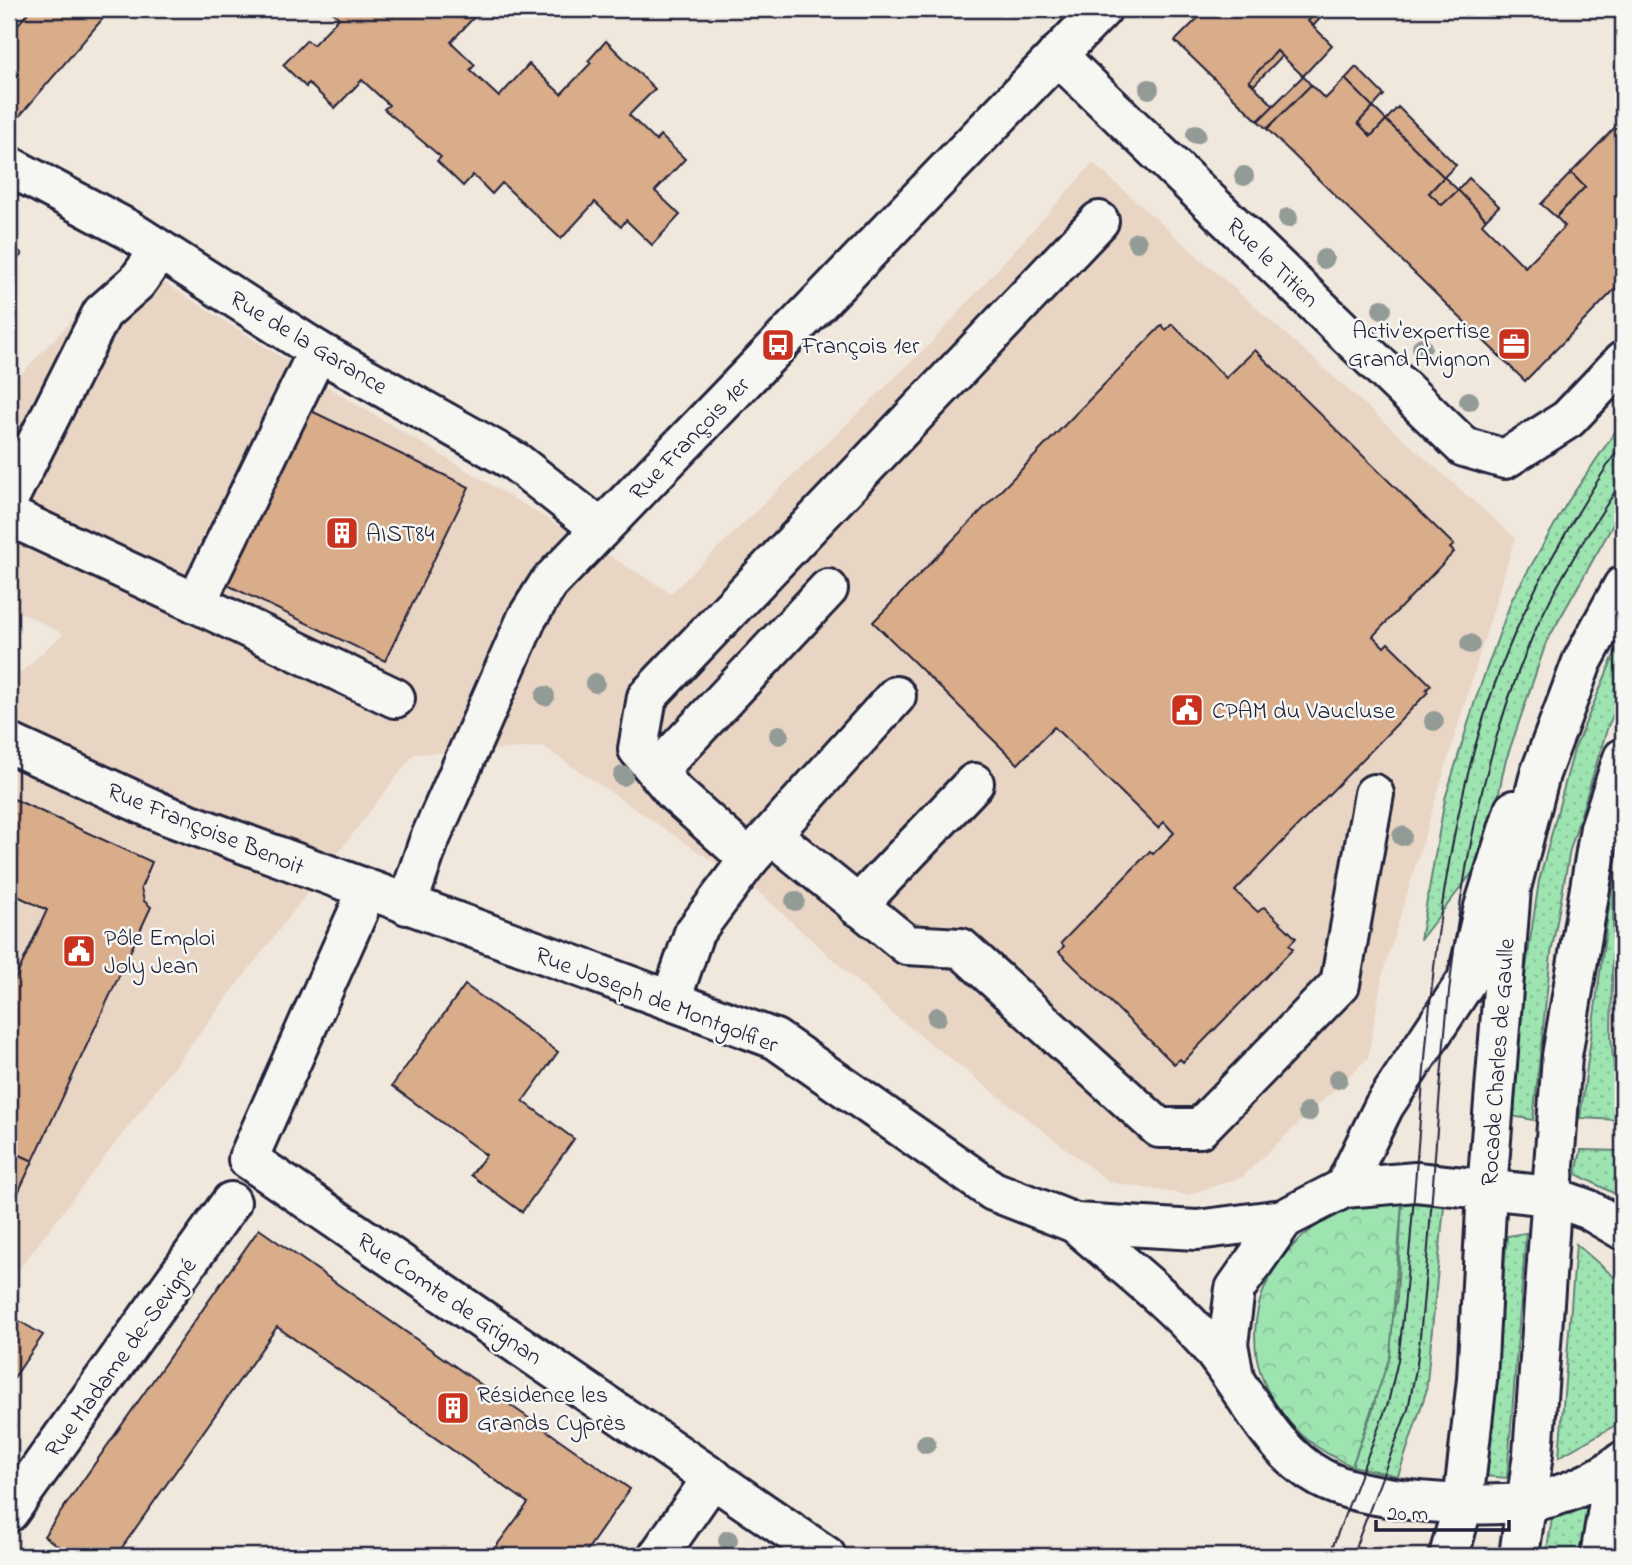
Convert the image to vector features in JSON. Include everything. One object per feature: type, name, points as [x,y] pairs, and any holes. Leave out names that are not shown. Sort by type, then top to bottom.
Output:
[{"type":"street","name":"Rue François 1er","points":[[407,905],[429,841],[527,618],[549,583],[1102,9]]},
{"type":"street","name":"Rue le Titien","points":[[1057,55],[1464,447],[1505,459],[1568,419],[1623,361]]},
{"type":"street","name":"Rue de la Garance","points":[[9,166],[160,250],[318,351],[516,462],[601,529]]},
{"type":"street","points":[[1099,221],[647,697],[638,749],[675,793],[857,906],[907,945],[961,948],[1159,1128],[1200,1128],[1340,984],[1374,794]]},
{"type":"street","points":[[9,498],[102,313],[137,282],[160,250]]},
{"type":"street","points":[[196,603],[318,351]]},
{"type":"street","points":[[9,516],[395,698]]},
{"type":"street","name":"Rocade Charles de Gaulle","points":[[1449,1556],[1462,1504],[1477,1380],[1511,888],[1540,774],[1582,662],[1623,586]]},
{"type":"street","points":[[657,771],[828,589]]},
{"type":"street","points":[[1344,1188],[1384,1106],[1468,980],[1484,907],[1531,755],[1582,662]]},
{"type":"street","points":[[671,1000],[694,933],[761,847],[896,696]]},
{"type":"street","name":"Rue Françoise Benoit","points":[[9,743],[166,815],[407,905]]},
{"type":"street","points":[[1519,1556],[1528,1502],[1562,1056],[1600,828],[1623,758]]},
{"type":"street","points":[[857,906],[974,782]]},
{"type":"street","name":"Rue Comte de Grignan","points":[[363,890],[358,912],[248,1158],[826,1556]]},
{"type":"street","name":"Rue Joseph de Montgolfier","points":[[407,905],[775,1040],[993,1191],[1075,1223]]},
{"type":"street","points":[[1075,1223],[1198,1230],[1284,1219],[1344,1188],[1416,1182],[1551,1196],[1587,1209],[1623,1230]]},
{"type":"street","name":"Rue Madame de-Sevigné","points":[[9,1512],[231,1202]]},
{"type":"street","points":[[1234,1377],[1228,1344],[1235,1289],[1284,1219]]},
{"type":"street","points":[[1075,1223],[1204,1339],[1234,1377],[1266,1428],[1289,1453],[1321,1478],[1356,1490],[1462,1504],[1528,1502],[1574,1488],[1619,1464]]},
{"type":"street","points":[[1600,1556],[1619,1464]]},
{"type":"street","points":[[658,1556],[713,1478]]},
{"type":"shaded area","points":[[1093,163],[1515,538],[1382,976],[1368,1058],[1242,1177],[1187,1195],[1109,1182],[894,1015],[762,895],[544,747],[414,754],[9,1282],[9,683],[63,634],[9,606],[9,387],[129,260],[333,390],[671,593],[930,344]]},
{"type":"green space","points":[[1623,420],[1623,507],[1546,643],[1505,763],[1486,855],[1420,940],[1445,799],[1475,701],[1512,599],[1567,503]]},
{"type":"green space","points":[[1623,634],[1623,694],[1608,726],[1570,850],[1551,954],[1533,1120],[1512,1116],[1520,1008],[1539,881],[1574,750]]},
{"type":"green space","points":[[1614,871],[1611,1036],[1619,1120],[1580,1118]]},
{"type":"green space","points":[[1581,1150],[1621,1151],[1623,1198],[1576,1174]]},
{"type":"green space","points":[[1368,1202],[1402,1202],[1390,1356],[1352,1466],[1307,1439],[1276,1406],[1259,1368],[1255,1328],[1265,1288],[1287,1253],[1321,1223]]},
{"type":"green space","points":[[1402,1202],[1444,1206],[1426,1392],[1398,1476],[1352,1466],[1373,1409],[1397,1297]]},
{"type":"green space","points":[[1526,1233],[1507,1478],[1486,1476],[1507,1236]]},
{"type":"green space","points":[[1576,1244],[1619,1281],[1623,1290],[1623,1415],[1619,1423],[1559,1457]]},
{"type":"green space","points":[[1601,1500],[1584,1556],[1547,1549],[1552,1518],[1575,1512]]},
{"type":"building","points":[[31,9],[111,9],[13,124],[9,121],[9,35]]},
{"type":"building","points":[[329,9],[469,9],[476,15],[451,42],[475,65],[470,70],[499,97],[529,64],[561,94],[591,63],[588,61],[606,41],[655,89],[629,115],[656,141],[660,135],[685,159],[655,191],[680,215],[652,245],[626,220],[621,227],[595,202],[561,239],[502,183],[492,194],[473,175],[463,186],[437,161],[441,157],[384,109],[389,105],[362,80],[335,108],[308,83],[306,87],[283,65],[307,40],[313,45],[339,18]]},
{"type":"building","points":[[1207,9],[1320,9],[1308,21],[1332,45],[1303,76],[1277,51],[1249,81],[1274,106],[1258,121],[1175,41]]},
{"type":"building","points":[[1320,9],[1329,9],[1313,26],[1308,21]]},
{"type":"building","points":[[1277,51],[1282,56],[1254,85],[1249,81]]},
{"type":"building","points":[[1356,67],[1384,95],[1373,107],[1345,79]]},
{"type":"building","points":[[1303,76],[1311,85],[1267,129],[1258,121]]},
{"type":"building","points":[[1345,79],[1373,107],[1358,123],[1371,136],[1386,120],[1444,177],[1429,193],[1442,205],[1458,190],[1486,219],[1482,224],[1525,267],[1565,226],[1556,217],[1585,187],[1571,173],[1623,119],[1623,281],[1525,381],[1267,129],[1311,85],[1325,99]]},
{"type":"building","points":[[1373,107],[1386,120],[1371,136],[1358,123]]},
{"type":"building","points":[[1398,107],[1456,165],[1444,177],[1386,120]]},
{"type":"building","points":[[1571,173],[1585,187],[1556,217],[1541,204]]},
{"type":"building","points":[[1444,177],[1458,190],[1442,205],[1429,193]]},
{"type":"building","points":[[1469,178],[1499,206],[1486,219],[1458,190]]},
{"type":"building","points":[[9,242],[22,254],[9,269]]},
{"type":"building","name":"CPAM du Vaucluse","points":[[1172,324],[1226,378],[1255,350],[1454,545],[1450,548],[1454,552],[1373,636],[1384,647],[1388,643],[1431,685],[1426,690],[1428,692],[1235,891],[1258,912],[1264,907],[1296,938],[1289,945],[1293,949],[1183,1062],[1180,1059],[1174,1064],[1059,952],[1064,946],[1061,943],[1150,851],[1153,854],[1174,833],[1164,822],[1158,828],[1054,727],[1018,764],[873,622],[1162,325],[1166,330]]},
{"type":"building","name":"AIST84","points":[[299,405],[469,487],[385,661],[215,579]]},
{"type":"building","name":"Pôle Emploi Joly Jean","points":[[14,799],[152,862],[141,888],[144,901],[151,907],[33,1161],[9,1150],[9,992],[47,910],[9,892],[9,810]]},
{"type":"building","points":[[465,985],[558,1052],[523,1101],[574,1139],[522,1212],[471,1175],[486,1155],[392,1086]]},
{"type":"building","points":[[9,1150],[33,1161],[9,1212]]},
{"type":"building","name":"Résidence les Grands Cyprès","points":[[259,1229],[630,1489],[583,1556],[489,1556],[528,1503],[277,1327],[116,1556],[72,1556],[44,1536]]},
{"type":"building","points":[[9,1315],[43,1335],[9,1385]]},
{"type":"tram line","points":[[1329,1556],[1388,1403],[1398,1360],[1431,992],[1443,900],[1459,810],[1482,721],[1514,635],[1550,560],[1623,442]]},
{"type":"tram line","points":[[1352,1556],[1408,1409],[1417,1364],[1448,997],[1460,905],[1477,814],[1500,726],[1531,640],[1573,558],[1623,480]]},
{"type":"place","name":"Activ'expertise Grand Avignon","points":[[1514,344]]},
{"type":"place","name":"François 1er","points":[[778,345]]},
{"type":"place","name":"AIST84","points":[[342,533]]},
{"type":"place","name":"CPAM du Vaucluse","points":[[1187,710]]},
{"type":"place","name":"Pôle Emploi Joly Jean","points":[[79,951]]},
{"type":"place","name":"Résidence les Grands Cyprès","points":[[453,1408]]}]
